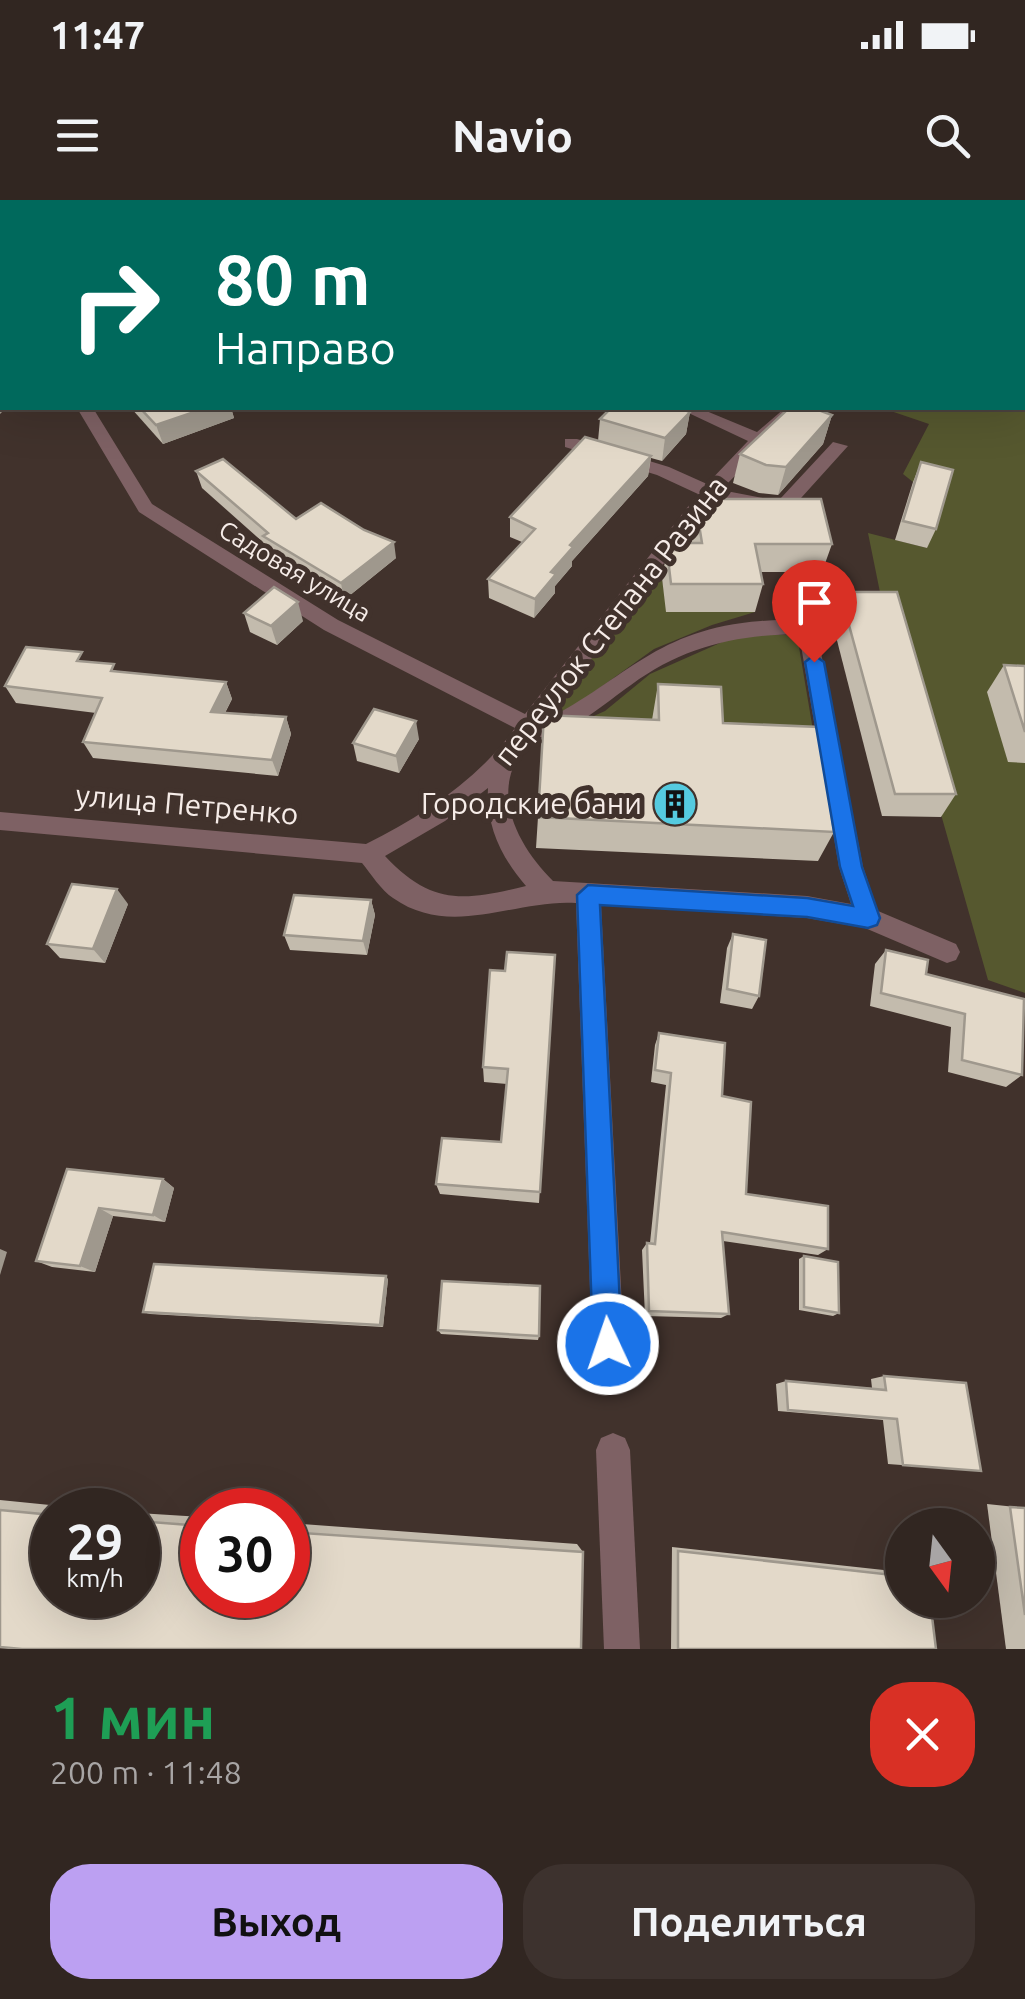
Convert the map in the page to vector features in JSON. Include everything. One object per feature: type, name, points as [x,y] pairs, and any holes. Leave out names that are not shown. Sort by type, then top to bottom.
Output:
[{"type":"street","name":"Садовая улица","points":[[86,410],[145,508],[331,625],[526,724]]},
{"type":"street","points":[[691,410],[758,438]]},
{"type":"street","name":"переулок Степана Разина","points":[[368,854],[437,816],[504,760],[526,724],[711,493],[758,438],[792,410]]},
{"type":"street","points":[[571,444],[663,471],[711,493],[773,506],[786,504],[839,446]]},
{"type":"street","points":[[526,724],[545,730],[572,718],[670,651],[708,636],[764,627],[808,628],[851,867],[868,918]]},
{"type":"street","points":[[504,760],[497,794],[500,826],[523,868],[546,892]]},
{"type":"street","name":"улица Петренко","points":[[0,821],[368,854]]},
{"type":"street","points":[[368,854],[402,891],[432,902],[478,908],[546,892],[807,907],[868,918],[948,952]]},
{"type":"street","points":[[588,895],[608,1344]]},
{"type":"street","points":[[613,1450],[622,1649]]},
{"type":"green space","points":[[888,410],[1025,410],[1025,993],[988,980],[885,617],[868,533],[927,548],[943,489],[913,482],[903,474],[929,424]]},
{"type":"green space","points":[[650,577],[662,578],[667,612],[755,612],[654,649],[566,712],[548,712]]},
{"type":"green space","points":[[797,635],[818,760],[653,753],[560,731],[605,711],[650,674],[729,639]]},
{"type":"building","points":[[142,410],[200,410],[156,425]]},
{"type":"building","points":[[609,410],[690,412],[665,438],[600,419]]},
{"type":"building","points":[[787,410],[818,410],[832,415],[786,467],[766,465],[740,454]]},
{"type":"building","points":[[585,437],[651,456],[570,545],[573,547],[551,572],[556,574],[535,599],[488,579],[535,529],[510,517]]},
{"type":"building","points":[[223,459],[296,519],[321,503],[364,530],[394,542],[341,583],[263,536],[268,533],[196,471]]},
{"type":"building","points":[[921,462],[953,470],[936,529],[903,521]]},
{"type":"building","points":[[702,499],[821,499],[832,544],[755,544],[763,584],[671,584],[667,550],[681,550],[680,543],[702,543],[696,506]]},
{"type":"building","points":[[274,587],[298,602],[271,626],[244,613]]},
{"type":"building","points":[[840,592],[897,592],[956,794],[895,794]]},
{"type":"building","points":[[26,647],[82,652],[77,661],[114,664],[111,671],[226,682],[211,712],[286,717],[272,760],[83,742],[102,698],[5,686]]},
{"type":"building","points":[[1004,665],[1025,666],[1025,732]]},
{"type":"building","name":"Городские бани","points":[[658,684],[721,687],[723,723],[819,727],[834,832],[538,817],[544,715],[659,720]]},
{"type":"building","points":[[374,709],[416,721],[396,756],[353,743]]},
{"type":"building","points":[[72,884],[117,889],[93,949],[47,944]]},
{"type":"building","points":[[294,895],[371,900],[363,941],[284,935]]},
{"type":"building","points":[[733,934],[766,940],[759,996],[727,989]]},
{"type":"building","points":[[886,950],[928,960],[926,974],[1024,999],[1022,1075],[962,1060],[965,1014],[881,993]]},
{"type":"building","points":[[507,952],[555,955],[540,1192],[436,1184],[442,1138],[501,1142],[508,1069],[483,1067],[490,970],[505,971]]},
{"type":"building","points":[[659,1033],[725,1043],[722,1096],[751,1102],[746,1194],[828,1206],[828,1249],[722,1232],[729,1314],[649,1311],[647,1243],[655,1244],[671,1073],[655,1070]]},
{"type":"building","points":[[67,1169],[163,1179],[153,1215],[99,1208],[80,1266],[36,1261]]},
{"type":"building","points":[[804,1256],[838,1262],[839,1313],[804,1307]]},
{"type":"building","points":[[154,1264],[386,1276],[380,1325],[143,1312]]},
{"type":"building","points":[[442,1281],[540,1286],[539,1336],[438,1330]]},
{"type":"building","points":[[884,1376],[966,1383],[981,1471],[903,1465],[897,1419],[788,1410],[786,1381],[886,1390]]},
{"type":"building","points":[[1010,1507],[1025,1508],[1025,1615]]},
{"type":"building","points":[[0,1510],[30,1513],[30,1618],[160,1618],[160,1523],[180,1524],[180,1618],[310,1618],[310,1533],[583,1552],[581,1649],[0,1647]]},
{"type":"building","points":[[678,1551],[885,1574],[885,1618],[932,1618],[936,1649],[678,1649]]},
{"type":"place","name":"Городские бани","points":[[675,804]]},
{"type":"route","points":[[608,1344],[588,895],[807,907],[868,918],[851,867],[814,662]]}]
